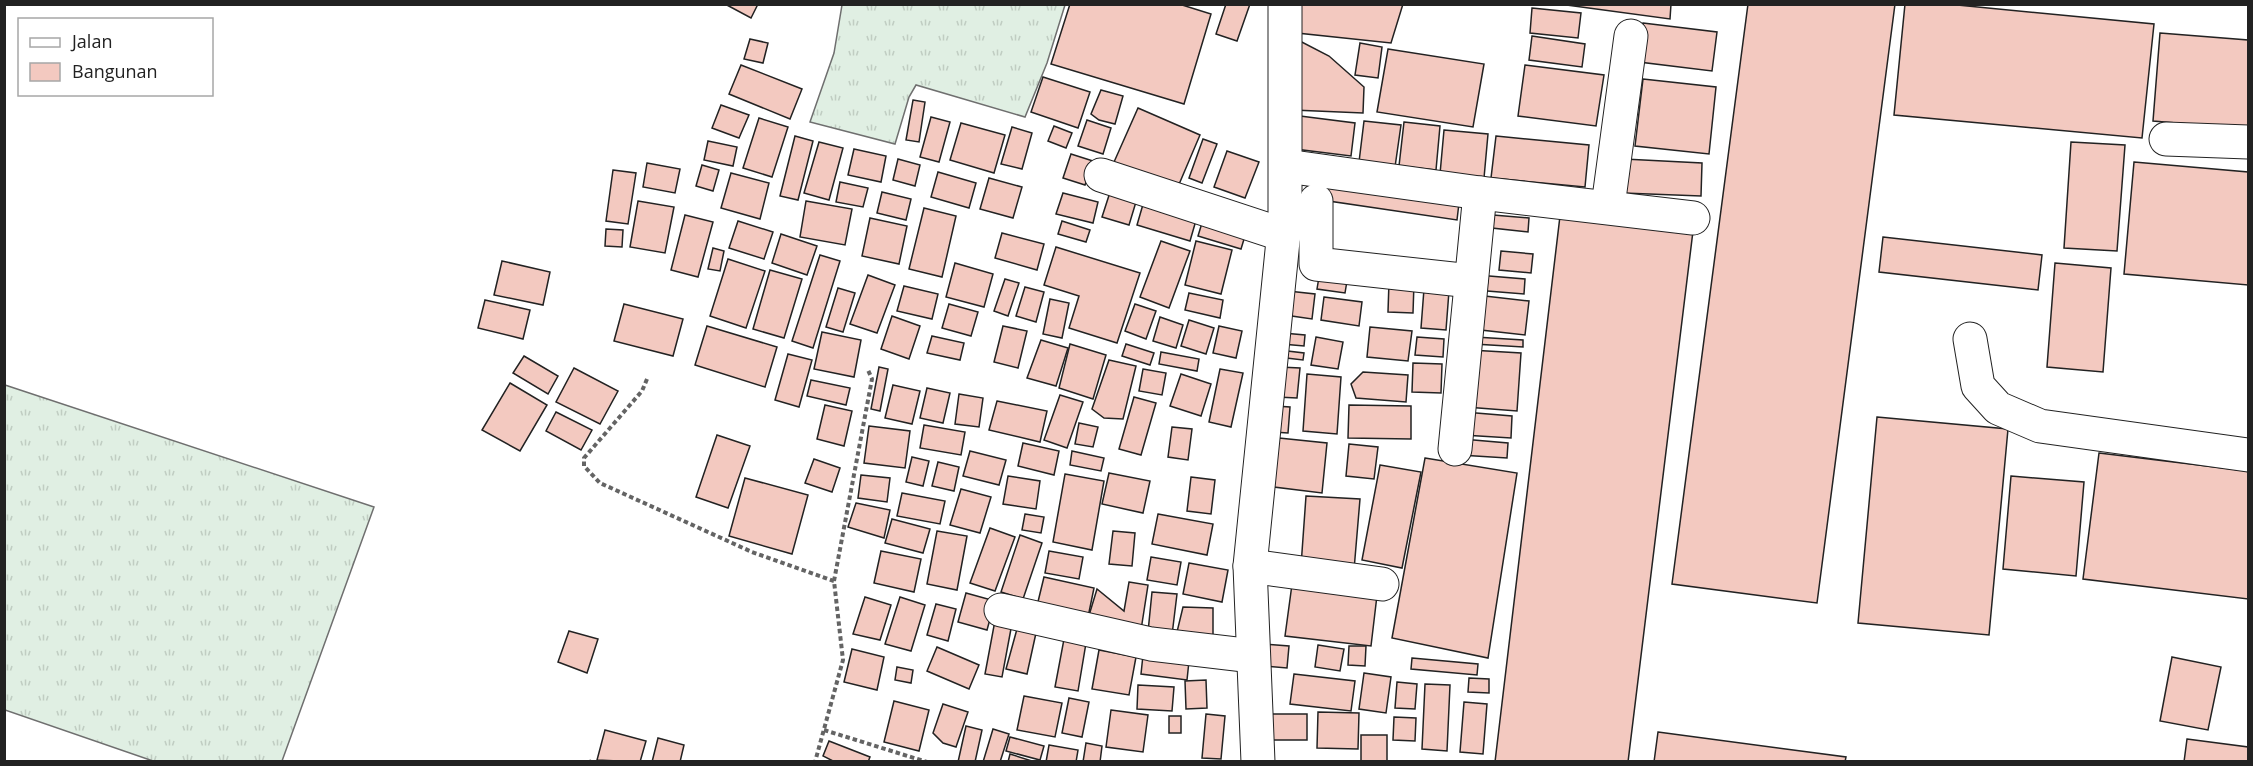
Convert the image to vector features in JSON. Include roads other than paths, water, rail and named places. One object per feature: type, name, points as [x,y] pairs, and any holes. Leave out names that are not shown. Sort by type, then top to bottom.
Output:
[{"type":"street","points":[[1258,762],[1250,566],[1284,235],[1285,4]]},
{"type":"street","points":[[1608,206],[1631,36]]},
{"type":"street","points":[[2166,139],[2248,141]]},
{"type":"street","points":[[1286,166],[1479,193],[1608,206],[1693,218]]},
{"type":"street","points":[[1101,175],[1284,235]]},
{"type":"street","points":[[1455,449],[1479,193]]},
{"type":"street","points":[[1316,201],[1316,264],[1471,281]]},
{"type":"street","points":[[1970,339],[1971,360],[1978,386],[1998,408],[2040,426],[2248,455]]},
{"type":"street","points":[[1250,566],[1382,584]]},
{"type":"street","points":[[1001,610],[1151,644],[1253,656]]}]
